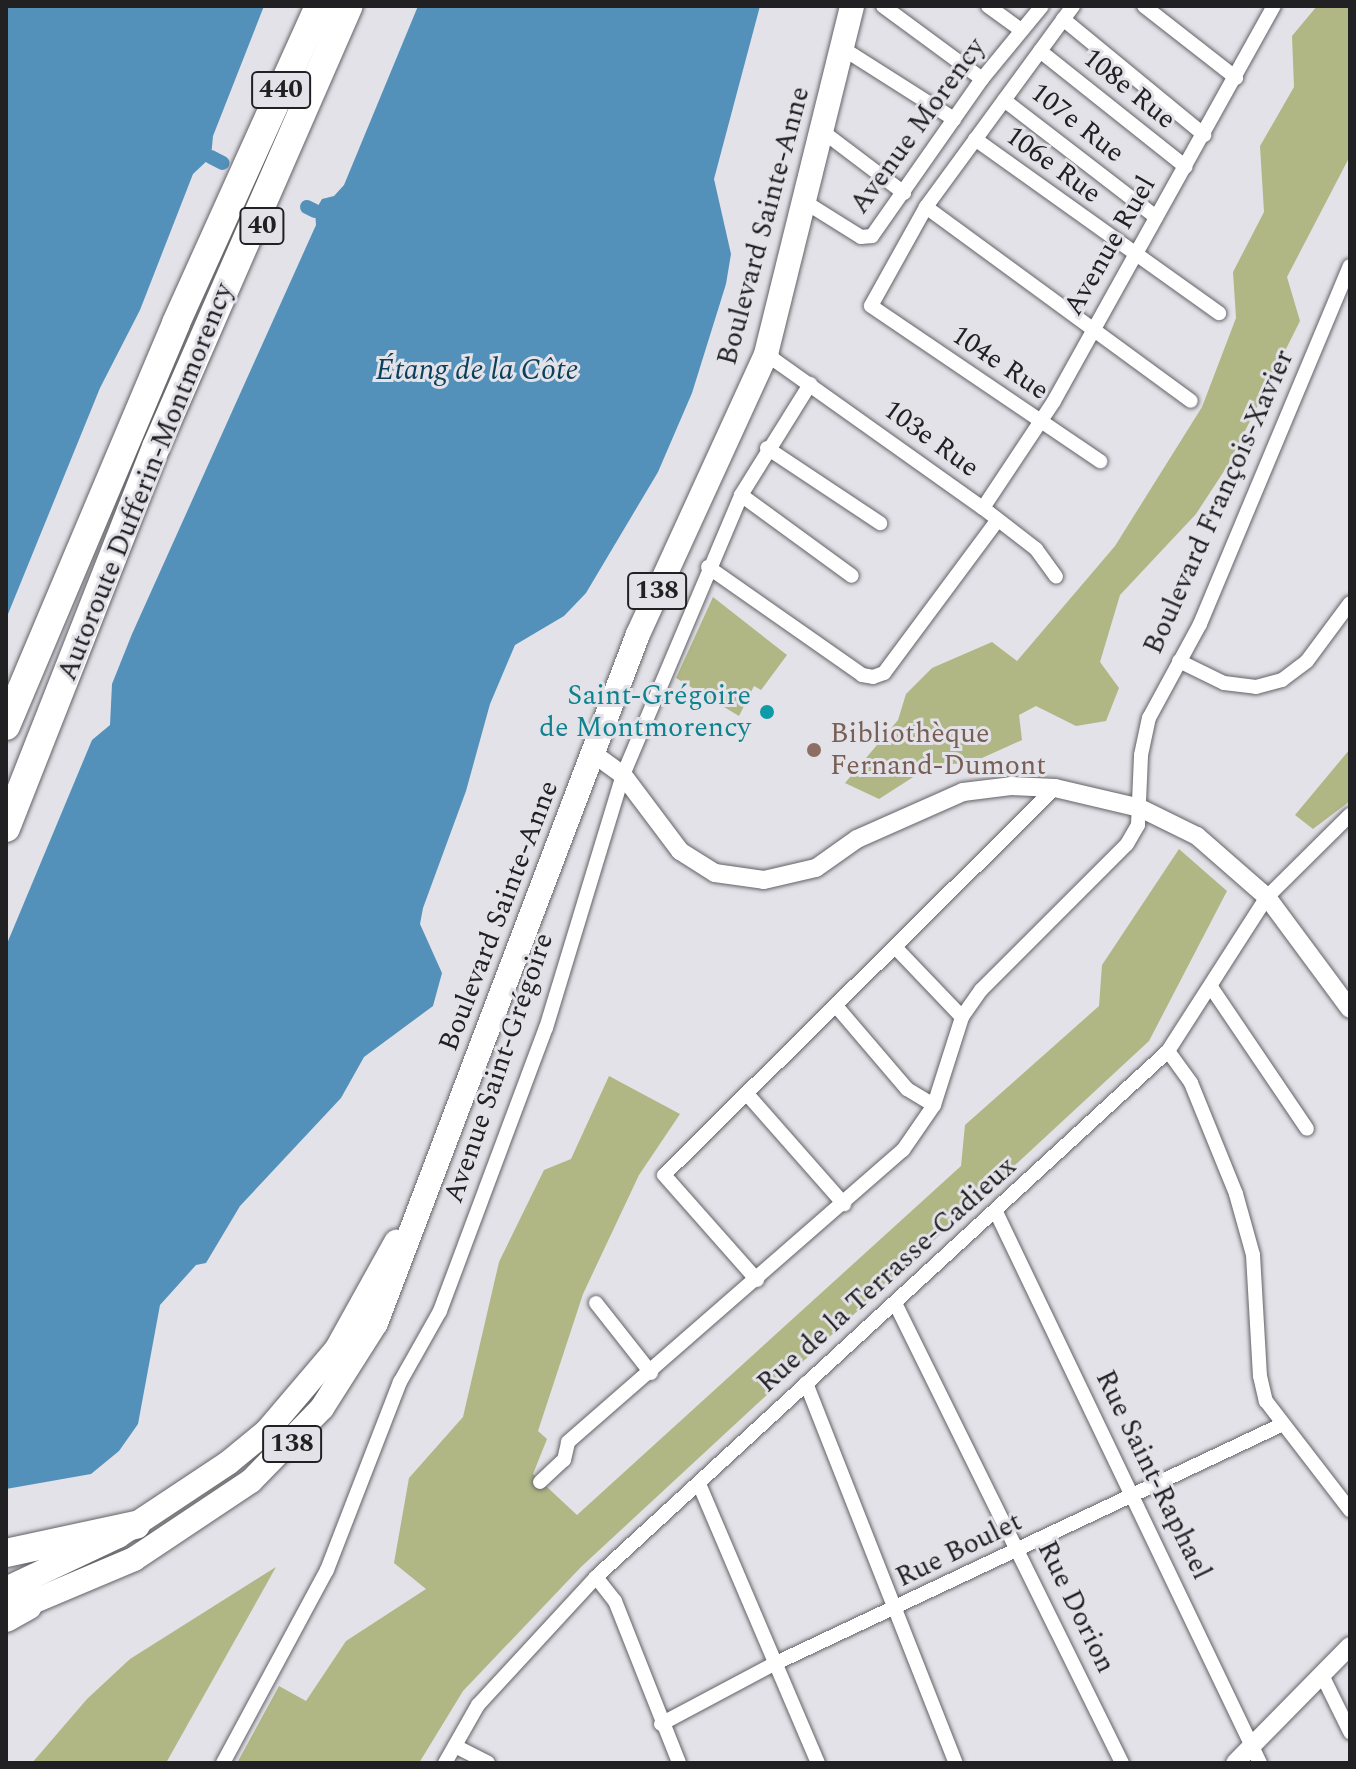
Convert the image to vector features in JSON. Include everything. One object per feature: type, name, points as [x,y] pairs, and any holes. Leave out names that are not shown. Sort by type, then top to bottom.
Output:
[{"type":"highway","name":"40","points":[[243,174],[305,6]]},
{"type":"highway","name":"Autoroute Dufferin-Montmorency","points":[[8,720],[243,174],[319,6]]},
{"type":"highway","name":"Autoroute Dufferin-Montmorency","points":[[6,828],[156,447],[349,6]]},
{"type":"highway","name":"40","points":[[156,447],[367,6]]},
{"type":"highway","points":[[6,1553],[136,1525]]},
{"type":"main road","name":"Boulevard Sainte-Anne","points":[[11,1606],[170,1540],[251,1481],[292,1444],[338,1385],[376,1323],[679,539],[766,354],[852,6]]},
{"type":"main road","name":"Boulevard Sainte-Anne","points":[[11,1606],[228,1463],[300,1397],[356,1318],[434,1169]]},
{"type":"street","points":[[883,6],[982,79]]},
{"type":"street","points":[[988,6],[1021,30]]},
{"type":"street","name":"Avenue Morency","points":[[805,202],[867,238],[904,193],[982,79],[1042,6]]},
{"type":"street","points":[[1073,6],[926,207],[1191,401]]},
{"type":"street","points":[[1144,6],[1236,78]]},
{"type":"street","name":"Avenue Ruel","points":[[983,508],[1040,422],[1186,167],[1236,78],[1268,8]]},
{"type":"street","points":[[1063,19],[1204,135]]},
{"type":"street","points":[[842,48],[954,119]]},
{"type":"street","name":"108e Rue","points":[[1040,51],[1186,167]]},
{"type":"street","name":"107e Rue","points":[[1004,100],[1156,217]]},
{"type":"street","points":[[822,131],[904,193]]},
{"type":"street","name":"106e Rue","points":[[975,139],[1134,256],[1219,313]]},
{"type":"street","name":"104e Rue","points":[[926,207],[871,306],[1100,461]]},
{"type":"street","name":"Boulevard François-Xavier","points":[[540,1482],[564,1460],[568,1442],[651,1373],[903,1150],[934,1105],[962,1017],[981,990],[1127,844],[1138,825],[1143,739],[1200,624],[1350,266]]},
{"type":"street","name":"103e Rue","points":[[766,354],[983,508],[1036,549],[1056,577]]},
{"type":"street","name":"Avenue Saint-Grégoire","points":[[223,1763],[327,1570],[400,1382],[440,1311],[546,1028],[623,775],[708,567],[741,495],[767,448],[810,384]]},
{"type":"street","points":[[767,448],[880,523]]},
{"type":"street","points":[[741,495],[852,576]]},
{"type":"street","points":[[708,567],[862,675],[873,677],[884,673],[997,521]]},
{"type":"street","points":[[1179,661],[1224,683],[1256,687],[1282,680],[1307,661],[1350,603]]},
{"type":"street","points":[[594,754],[623,775],[680,851],[715,873],[764,880],[816,868],[857,839],[963,792],[1011,786],[1055,788],[1140,808],[1197,836],[1267,897],[1350,1009]]},
{"type":"street","points":[[757,1280],[664,1175],[1055,788]]},
{"type":"street","name":"Rue de la Terrasse-Cadieux","points":[[445,1763],[478,1705],[596,1577],[1168,1051],[1267,897],[1350,815]]},
{"type":"street","points":[[895,947],[962,1017]]},
{"type":"street","points":[[1211,987],[1307,1129]]},
{"type":"street","points":[[837,1007],[907,1089],[934,1105]]},
{"type":"street","points":[[1168,1051],[1191,1083],[1236,1194],[1253,1255],[1260,1376],[1266,1401],[1281,1425],[1350,1510]]},
{"type":"street","points":[[747,1094],[844,1204]]},
{"type":"street","name":"Rue Saint-Raphael","points":[[996,1212],[1135,1496],[1256,1755]]},
{"type":"street","points":[[596,1303],[651,1373]]},
{"type":"street","name":"Rue Dorion","points":[[895,1303],[1019,1548],[1122,1763]]},
{"type":"street","points":[[806,1383],[956,1763]]},
{"type":"street","name":"Rue Boulet","points":[[661,1724],[774,1664],[895,1610],[1281,1425]]},
{"type":"street","points":[[699,1484],[818,1763]]},
{"type":"street","points":[[596,1577],[615,1601],[661,1724],[679,1763]]},
{"type":"street","points":[[1235,1763],[1256,1755],[1350,1646]]},
{"type":"street","points":[[1322,1675],[1350,1732]]},
{"type":"street","points":[[455,1746],[488,1763]]},
{"type":"green space","points":[[1317,6],[1350,6],[1350,156],[1287,277],[1300,321],[1228,465],[1196,514],[1120,595],[1100,662],[1119,688],[1106,721],[1076,726],[1036,706],[1019,715],[1022,740],[971,763],[932,765],[879,799],[845,783],[898,720],[906,694],[932,668],[992,642],[1017,661],[1115,546],[1202,407],[1236,318],[1233,272],[1264,212],[1260,146],[1294,87],[1292,36]]},
{"type":"green space","points":[[713,597],[787,655],[761,690],[754,686],[739,716],[676,678]]},
{"type":"green space","points":[[1350,749],[1350,801],[1313,829],[1295,815]]},
{"type":"green space","points":[[1179,849],[1227,891],[1149,1041],[581,1567],[463,1691],[419,1763],[237,1763],[279,1686],[306,1701],[346,1641],[426,1589],[394,1563],[409,1478],[463,1417],[499,1262],[544,1170],[571,1159],[609,1076],[680,1114],[639,1175],[583,1294],[538,1431],[547,1439],[533,1474],[577,1515],[961,1166],[965,1125],[1099,1006],[1102,965]]},
{"type":"green space","points":[[276,1567],[166,1763],[32,1763],[87,1699],[130,1659]]},
{"type":"water","points":[[6,6],[264,6],[213,136],[211,157],[193,174],[140,310],[100,388],[6,619]]},
{"type":"water","name":"Étang de la Côte","points":[[418,6],[760,6],[714,179],[731,254],[726,284],[692,393],[658,472],[586,593],[564,616],[515,645],[490,704],[466,791],[423,908],[420,924],[442,973],[433,1006],[364,1057],[341,1098],[240,1206],[206,1263],[196,1265],[160,1305],[138,1424],[119,1451],[91,1474],[6,1489],[6,946],[92,740],[110,725],[112,684],[316,225],[315,211],[322,199],[334,196],[344,185]]},
{"type":"waterway","points":[[211,157],[223,163]]},
{"type":"waterway","points":[[307,207],[315,211]]},
{"type":"place","name":"Saint-Grégoire de Montmorency","points":[[767,712]]},
{"type":"place","name":"Bibliothèque Fernand-Dumont","points":[[814,750]]}]
